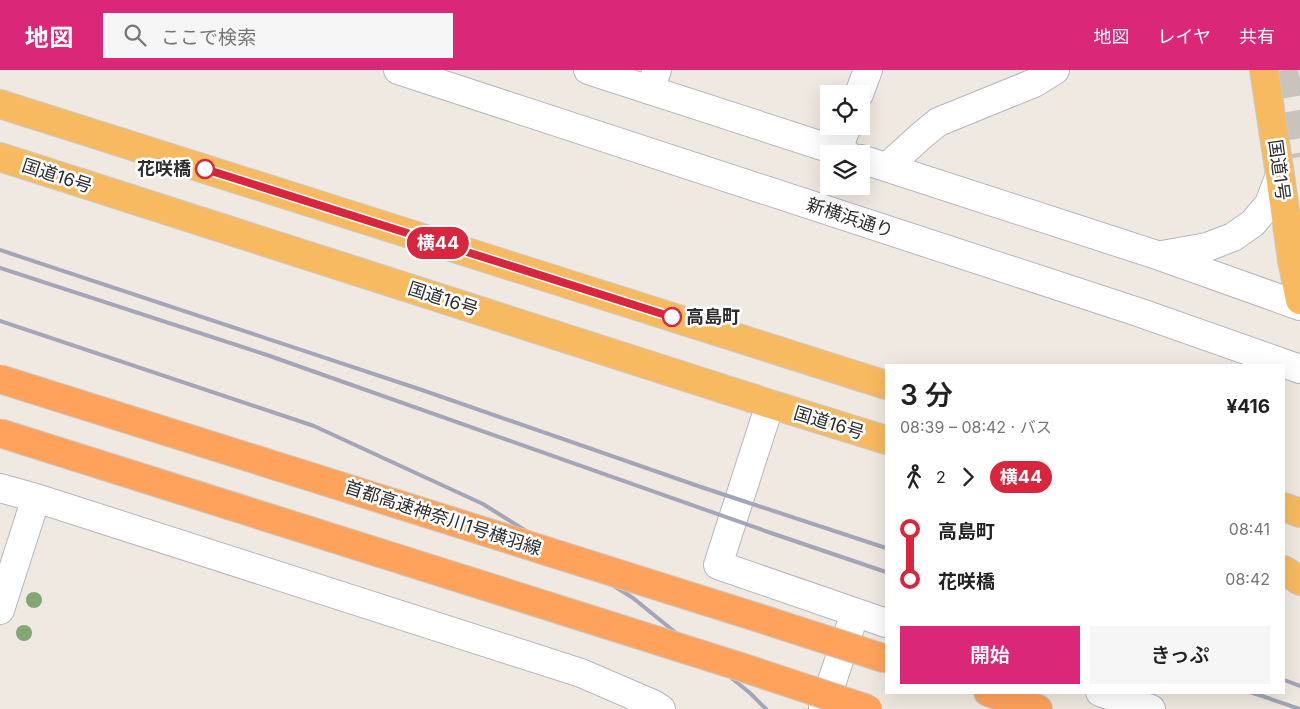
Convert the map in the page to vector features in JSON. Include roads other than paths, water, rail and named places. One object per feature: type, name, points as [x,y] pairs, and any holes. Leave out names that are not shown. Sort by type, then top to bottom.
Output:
[{"type":"highway","name":"国道1号","points":[[1264,70],[1292,260],[1300,300]]},
{"type":"highway","points":[[0,104],[885,385]]},
{"type":"highway","name":"国道16号","points":[[0,157],[885,440]]},
{"type":"highway","name":"首都高速神奈川1号横羽線","points":[[0,379],[885,659]]},
{"type":"highway","points":[[0,432],[732,664],[868,709]]},
{"type":"highway","points":[[1285,507],[1300,512]]},
{"type":"highway","points":[[1285,563],[1300,570]]},
{"type":"highway","points":[[1285,571],[1300,581]]},
{"type":"highway","points":[[994,694],[1038,709]]},
{"type":"street","name":"新横浜通り","points":[[398,70],[1138,312],[1300,368]]},
{"type":"street","points":[[588,70],[654,80],[842,145]]},
{"type":"street","points":[[862,85],[868,70]]},
{"type":"street","points":[[887,167],[938,122],[1034,83],[1055,70]]},
{"type":"street","points":[[870,158],[887,167],[1160,256],[1300,306]]},
{"type":"street","points":[[1160,256],[1207,248],[1232,237],[1253,223],[1269,204],[1280,175]]},
{"type":"street","points":[[770,404],[718,565],[885,623]]},
{"type":"street","points":[[0,488],[581,673],[661,709]]},
{"type":"street","points":[[0,610],[36,498]]},
{"type":"street","points":[[826,709],[823,708],[856,613]]},
{"type":"street","points":[[1106,694],[1151,709]]},
{"type":"tunnel","points":[[1284,70],[1300,157]]},
{"type":"railway","points":[[0,250],[422,390],[701,487],[885,548]]},
{"type":"railway","points":[[0,268],[267,355],[885,572]]},
{"type":"railway","points":[[0,321],[314,426],[483,504],[633,598],[750,693],[766,709]]},
{"type":"railway","points":[[1285,680],[1300,686]]},
{"type":"railway","points":[[1256,694],[1300,709]]},
{"type":"place","name":"花咲橋","points":[[205,169]]},
{"type":"place","name":"高島町","points":[[672,317]]}]
